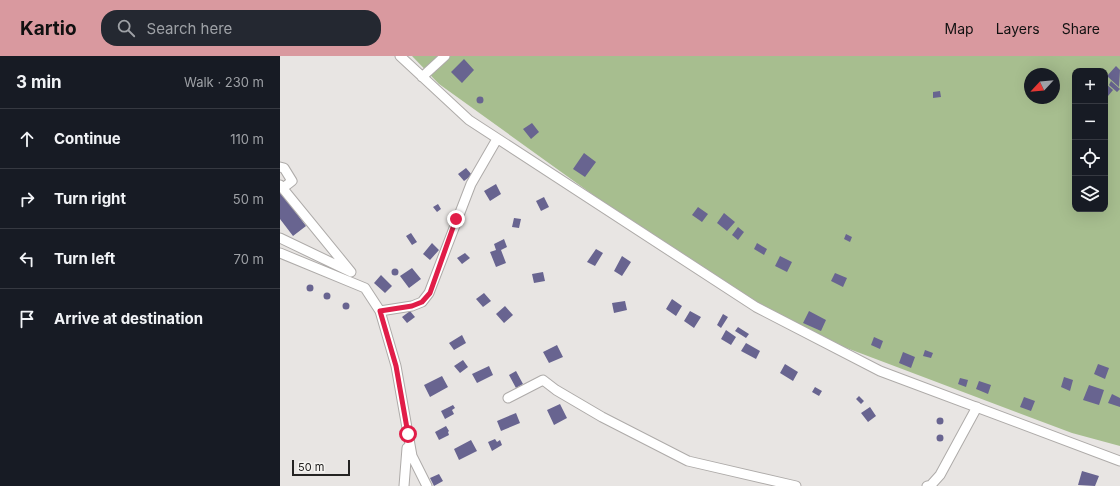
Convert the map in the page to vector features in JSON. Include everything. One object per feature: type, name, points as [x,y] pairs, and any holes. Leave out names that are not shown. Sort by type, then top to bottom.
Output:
[{"type":"street","points":[[400,56],[469,120],[756,307],[880,371],[1120,461]]},
{"type":"street","points":[[422,77],[445,56]]},
{"type":"street","points":[[380,311],[412,306],[422,302],[430,293],[471,184],[498,139]]},
{"type":"street","points":[[280,166],[284,168],[292,181],[282,186],[351,272],[280,238]]},
{"type":"street","points":[[280,254],[365,288],[380,311],[396,366],[412,456],[427,486]]},
{"type":"street","points":[[508,398],[543,380],[556,390],[602,418],[688,461],[796,486]]},
{"type":"street","points":[[927,486],[931,485],[940,475],[977,407]]},
{"type":"street","points":[[404,486],[408,434]]},
{"type":"green space","points":[[412,56],[1120,56],[1120,446],[1072,433],[791,327],[642,230],[439,84]]},
{"type":"building","points":[[464,59],[474,70],[462,83],[451,72]]},
{"type":"building","points":[[1116,66],[1120,70],[1119,87],[1108,77]]},
{"type":"building","points":[[1111,81],[1120,89],[1117,92],[1109,85]]},
{"type":"building","points":[[1108,86],[1113,90],[1108,96]]},
{"type":"building","points":[[940,91],[941,97],[933,98],[933,92]]},
{"type":"building","points":[[480,96],[483,97],[483,103],[480,104],[477,103],[476,100],[477,97]]},
{"type":"building","points":[[532,123],[539,132],[531,139],[523,129]]},
{"type":"building","points":[[584,153],[596,162],[585,177],[573,169]]},
{"type":"building","points":[[466,168],[472,175],[464,181],[458,174]]},
{"type":"building","points":[[496,184],[501,194],[490,201],[484,191]]},
{"type":"building","points":[[280,191],[306,226],[293,236],[280,219]]},
{"type":"building","points":[[544,197],[549,207],[541,211],[536,201]]},
{"type":"building","points":[[438,204],[441,209],[437,212],[433,207]]},
{"type":"building","points":[[698,207],[708,214],[702,222],[692,215]]},
{"type":"building","points":[[724,213],[735,222],[727,231],[717,223]]},
{"type":"building","points":[[514,218],[521,219],[519,228],[512,227]]},
{"type":"building","points":[[738,227],[744,232],[738,240],[732,235]]},
{"type":"building","points":[[411,233],[417,242],[412,245],[406,236]]},
{"type":"building","points":[[846,234],[852,237],[850,242],[844,239]]},
{"type":"building","points":[[504,239],[507,247],[501,250],[506,263],[496,267],[490,252],[496,250],[494,244]]},
{"type":"building","points":[[432,243],[439,250],[430,260],[423,254]]},
{"type":"building","points":[[757,243],[767,249],[764,255],[754,249]]},
{"type":"building","points":[[596,249],[603,253],[595,266],[587,262]]},
{"type":"building","points":[[465,253],[470,258],[462,264],[457,258]]},
{"type":"building","points":[[622,256],[631,262],[622,276],[614,271]]},
{"type":"building","points":[[780,256],[792,262],[787,272],[775,266]]},
{"type":"building","points":[[395,268],[398,269],[398,275],[395,276],[392,275],[391,272],[392,269]]},
{"type":"building","points":[[412,268],[421,279],[409,288],[400,276]]},
{"type":"building","points":[[543,272],[545,281],[534,283],[532,274]]},
{"type":"building","points":[[835,273],[847,278],[843,287],[831,281]]},
{"type":"building","points":[[381,275],[392,286],[385,293],[374,283]]},
{"type":"building","points":[[310,284],[314,288],[310,292],[306,288]]},
{"type":"building","points":[[327,293],[330,296],[327,299],[324,296]]},
{"type":"building","points":[[484,293],[491,301],[483,307],[476,299]]},
{"type":"building","points":[[672,299],[682,306],[676,316],[666,309]]},
{"type":"building","points":[[625,301],[627,310],[614,313],[612,303]]},
{"type":"building","points":[[346,302],[349,303],[349,309],[346,310],[343,309],[342,306],[343,303]]},
{"type":"building","points":[[505,306],[513,315],[504,323],[496,314]]},
{"type":"building","points":[[410,311],[415,317],[407,323],[402,317]]},
{"type":"building","points":[[690,311],[701,317],[694,328],[684,321]]},
{"type":"building","points":[[809,311],[826,320],[821,331],[803,323]]},
{"type":"building","points":[[723,314],[728,317],[721,328],[717,325]]},
{"type":"building","points":[[738,327],[749,334],[746,338],[735,331]]},
{"type":"building","points":[[726,330],[736,337],[731,345],[721,339]]},
{"type":"building","points":[[462,335],[466,343],[454,350],[449,343]]},
{"type":"building","points":[[874,337],[883,341],[880,349],[871,345]]},
{"type":"building","points":[[746,343],[760,351],[756,359],[741,351]]},
{"type":"building","points":[[557,345],[563,357],[549,363],[543,352]]},
{"type":"building","points":[[925,350],[933,353],[931,358],[923,356]]},
{"type":"building","points":[[903,352],[915,357],[911,368],[899,363]]},
{"type":"building","points":[[463,360],[468,367],[460,373],[454,366]]},
{"type":"building","points":[[785,364],[798,372],[793,381],[780,373]]},
{"type":"building","points":[[1098,364],[1109,368],[1105,379],[1094,374]]},
{"type":"building","points":[[489,366],[493,375],[477,383],[472,374]]},
{"type":"building","points":[[516,371],[523,384],[516,388],[509,375]]},
{"type":"building","points":[[442,376],[448,387],[430,397],[424,385]]},
{"type":"building","points":[[1064,377],[1073,380],[1070,391],[1061,387]]},
{"type":"building","points":[[960,378],[968,380],[966,387],[958,384]]},
{"type":"building","points":[[979,381],[991,385],[988,394],[976,389]]},
{"type":"building","points":[[1089,385],[1104,390],[1099,405],[1083,400]]},
{"type":"building","points":[[815,387],[822,391],[819,396],[812,392]]},
{"type":"building","points":[[1112,394],[1120,398],[1120,407],[1108,403]]},
{"type":"building","points":[[859,396],[864,401],[861,404],[856,399]]},
{"type":"building","points":[[1024,397],[1035,401],[1031,411],[1020,407]]},
{"type":"building","points":[[560,404],[567,418],[554,425],[547,410]]},
{"type":"building","points":[[453,405],[455,408],[452,410],[454,414],[445,419],[441,411]]},
{"type":"building","points":[[870,407],[876,416],[868,422],[861,413]]},
{"type":"building","points":[[516,413],[520,423],[501,431],[497,421]]},
{"type":"building","points":[[940,418],[943,421],[940,424],[937,421]]},
{"type":"building","points":[[446,426],[449,431],[449,435],[439,440],[435,432]]},
{"type":"building","points":[[940,434],[943,435],[943,441],[940,442],[937,441],[936,438],[937,435]]},
{"type":"building","points":[[495,439],[497,442],[500,440],[502,445],[492,451],[488,442]]},
{"type":"building","points":[[471,440],[477,451],[459,460],[454,449]]},
{"type":"building","points":[[1082,471],[1099,476],[1095,486],[1078,485]]},
{"type":"building","points":[[439,474],[443,481],[434,486],[430,478]]},
{"type":"route","points":[[408,434],[396,366],[380,311],[412,306],[422,302],[430,293],[456,219]]}]
